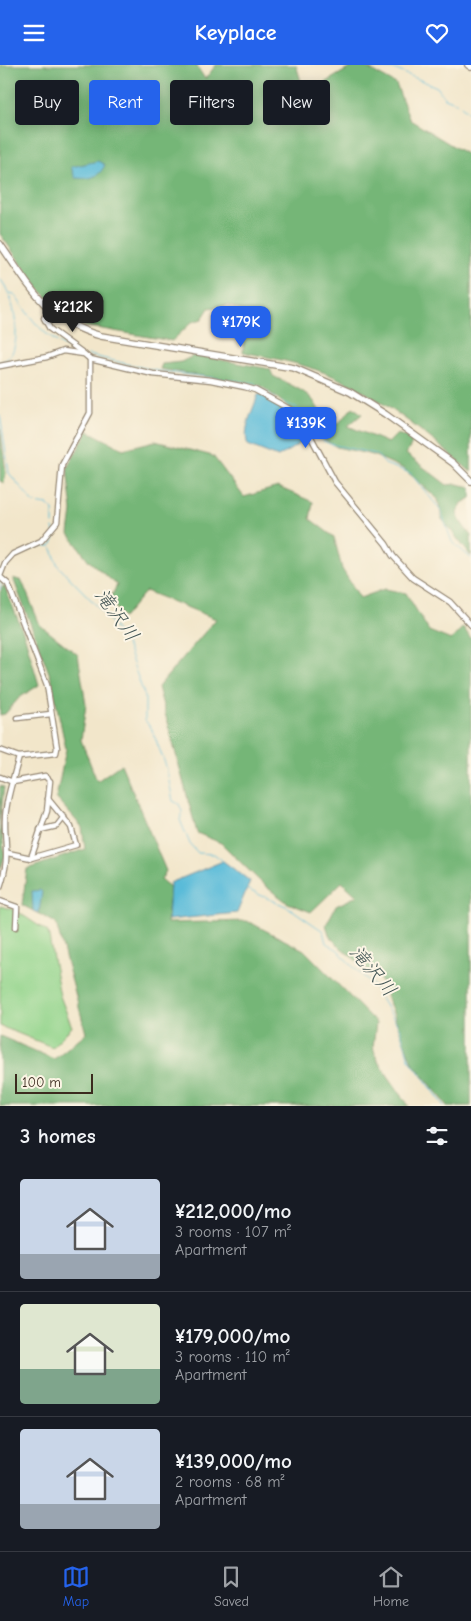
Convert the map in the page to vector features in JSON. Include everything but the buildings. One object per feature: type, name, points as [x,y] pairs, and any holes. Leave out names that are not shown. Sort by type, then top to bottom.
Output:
[{"type":"street","points":[[0,244],[36,295],[50,311],[82,331],[101,336],[261,361],[294,368],[350,392],[413,433],[453,463],[471,481]]},
{"type":"street","points":[[50,311],[44,317],[50,329],[90,359],[153,374],[210,380],[245,387],[255,390],[295,412],[303,422],[335,483],[386,544],[393,556],[413,578],[450,602],[471,625]]},
{"type":"street","points":[[0,366],[46,357],[63,351],[84,354]]},
{"type":"street","points":[[0,750],[19,757],[56,753],[47,685],[8,584],[0,577],[5,563],[13,554],[34,546],[57,522],[62,465],[90,413],[90,359]]},
{"type":"street","points":[[17,718],[51,714]]},
{"type":"street","points":[[0,887],[7,868],[8,853],[5,820],[19,757]]},
{"type":"street","points":[[0,777],[13,781],[45,776],[50,781],[47,811],[31,858]]},
{"type":"street","points":[[8,853],[31,858],[76,845],[71,827],[48,799]]},
{"type":"street","points":[[40,830],[57,827],[64,817]]},
{"type":"street","points":[[0,901],[17,907],[16,927]]},
{"type":"green space","points":[[0,65],[196,65],[205,79],[216,65],[296,65],[301,80],[263,80],[263,125],[330,125],[329,80],[355,65],[362,65],[396,84],[410,120],[471,157],[471,472],[417,427],[356,387],[305,366],[243,352],[245,312],[228,305],[209,308],[202,319],[192,322],[172,341],[85,326],[68,318],[40,290],[0,234]]},
{"type":"green space","points":[[195,355],[270,369],[273,376],[311,398],[324,418],[332,423],[338,424],[353,407],[362,414],[348,426],[388,443],[397,434],[410,438],[412,444],[406,454],[447,485],[457,484],[471,487],[471,498],[462,503],[457,513],[460,521],[471,536],[471,556],[442,519],[438,499],[404,469],[373,455],[337,447],[321,438],[310,423],[260,385],[160,369],[162,364],[181,362]]},
{"type":"green space","points":[[0,429],[6,473],[4,483],[0,481]]},
{"type":"green space","points":[[88,431],[123,449],[155,441],[213,456],[244,497],[278,487],[313,502],[310,519],[334,537],[342,569],[360,598],[385,589],[406,593],[429,631],[451,640],[463,627],[471,639],[471,1106],[448,1106],[412,1062],[380,979],[343,950],[330,937],[326,925],[336,906],[357,896],[342,882],[311,912],[288,903],[265,886],[221,843],[197,833],[158,687],[216,619],[146,591],[123,618],[110,599],[117,585],[89,561],[69,534],[72,511],[67,468]]},
{"type":"green space","points":[[13,578],[22,581],[40,625],[78,655],[86,705],[81,740],[97,781],[121,764],[166,871],[161,880],[170,887],[167,923],[247,921],[304,950],[376,1023],[373,1047],[377,1060],[409,1106],[0,1106],[0,1036],[54,1059],[86,1033],[56,923],[22,905],[27,869],[85,849],[82,827],[56,798],[66,749],[51,678]]},
{"type":"green space","points":[[4,585],[25,637],[39,685],[19,698],[5,714],[0,715],[0,592]]},
{"type":"green space","points":[[0,786],[4,787],[0,821]]},
{"type":"green space","points":[[0,821],[5,856],[0,871]]},
{"type":"green space","points":[[0,906],[15,910],[48,932],[60,996],[72,1027],[52,1047],[0,1026]]},
{"type":"water","points":[[98,161],[105,165],[96,176],[75,178],[71,167]]},
{"type":"water","points":[[261,394],[294,418],[309,438],[278,457],[248,445],[246,433],[249,420],[258,395]]},
{"type":"water","points":[[223,861],[250,881],[237,913],[168,920],[170,883]]},
{"type":"water","points":[[40,890],[42,892],[39,913],[33,911],[32,891]]},
{"type":"waterway","points":[[370,65],[373,68],[394,69],[437,87],[445,98],[458,103],[471,115]]},
{"type":"waterway","name":"滝沢川","points":[[0,279],[10,297],[16,324],[14,349],[9,358],[0,362]]},
{"type":"waterway","points":[[10,293],[14,294],[33,320],[47,335],[75,351]]},
{"type":"waterway","points":[[88,355],[158,371],[254,383],[276,399]]},
{"type":"waterway","points":[[282,402],[297,408],[309,419],[317,438],[330,444],[376,454],[385,464],[410,473],[440,509],[452,542],[471,558]]},
{"type":"waterway","name":"滝沢川","points":[[0,415],[9,473],[34,503],[48,505],[53,510],[53,524]]},
{"type":"waterway","name":"滝沢川","points":[[53,528],[55,537],[51,546],[58,566],[103,612],[126,644],[145,697],[145,720],[152,730],[166,766],[173,801],[179,804],[182,811],[180,820],[190,844],[198,853],[214,854],[223,861]]},
{"type":"waterway","points":[[6,567],[14,559],[26,552],[38,547],[50,546]]},
{"type":"waterway","points":[[0,589],[2,580]]},
{"type":"waterway","name":"滝沢川","points":[[246,889],[288,907],[323,931],[326,943],[338,950],[372,984],[400,1029],[409,1059],[445,1106]]}]
